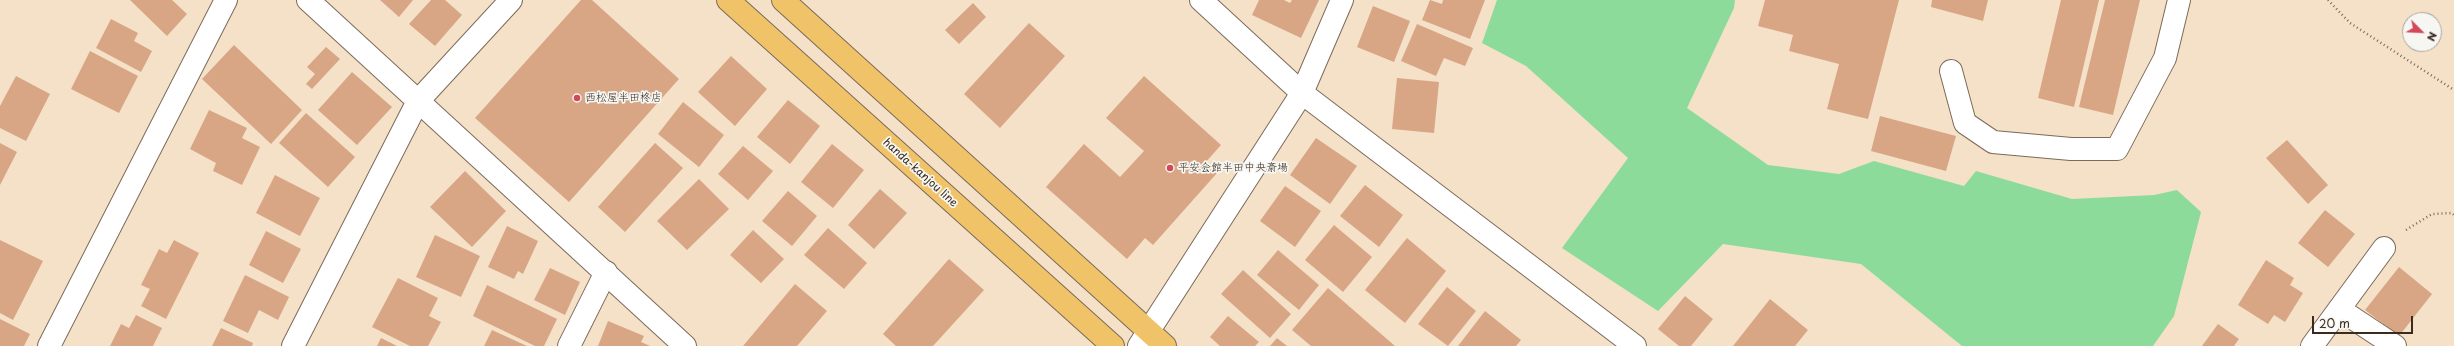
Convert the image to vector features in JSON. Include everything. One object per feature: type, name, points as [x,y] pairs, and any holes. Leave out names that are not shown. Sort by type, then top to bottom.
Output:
[{"type":"main road","name":"handa-kanjou line","points":[[728,0],[1113,346]]},
{"type":"main road","points":[[783,0],[1143,339],[1165,346]]},
{"type":"street","points":[[48,346],[226,0]]},
{"type":"street","points":[[308,0],[686,346]]},
{"type":"street","points":[[293,346],[418,101],[511,0]]},
{"type":"street","points":[[1202,0],[1302,93],[1635,346]]},
{"type":"street","points":[[1143,339],[1302,93],[1342,0]]},
{"type":"street","points":[[1951,71],[1965,123],[1993,142],[2071,149],[2117,149],[2165,58],[2179,0]]},
{"type":"street","points":[[2312,346],[2384,248]]},
{"type":"street","points":[[569,346],[606,272]]},
{"type":"street","points":[[2339,309],[2395,346]]},
{"type":"path","points":[[2328,0],[2350,23],[2454,90]]},
{"type":"path","points":[[2384,248],[2412,224],[2432,214],[2454,215]]},
{"type":"green space","points":[[1497,0],[1735,0],[1734,8],[1687,108],[1768,165],[1839,174],[1874,161],[1964,186],[1976,171],[2072,199],[2154,195],[2177,190],[2201,212],[2174,316],[2153,346],[1962,346],[1861,264],[1723,244],[1658,311],[1562,248],[1628,158],[1526,66],[1482,43]]},
{"type":"building","points":[[130,0],[172,0],[187,14],[167,36]]},
{"type":"building","points":[[380,0],[413,0],[399,17]]},
{"type":"building","points":[[431,0],[445,0],[462,15],[435,46],[409,24]]},
{"type":"building","name":"西松屋半田柊店","points":[[581,0],[592,0],[679,79],[569,202],[475,118]]},
{"type":"building","points":[[1259,0],[1284,0],[1290,3],[1292,0],[1319,0],[1301,38],[1252,15]]},
{"type":"building","points":[[1430,0],[1442,4],[1443,0],[1485,0],[1470,39],[1422,20]]},
{"type":"building","points":[[1765,0],[1899,0],[1868,119],[1827,109],[1839,64],[1789,51],[1793,35],[1758,26]]},
{"type":"building","points":[[1932,0],[1988,0],[1983,21],[1931,7]]},
{"type":"building","points":[[2061,0],[2099,0],[2074,107],[2038,98]]},
{"type":"building","points":[[2105,0],[2140,0],[2113,115],[2079,107]]},
{"type":"building","points":[[973,3],[986,17],[959,44],[945,30]]},
{"type":"building","points":[[1373,6],[1410,21],[1394,62],[1357,47]]},
{"type":"building","points":[[111,19],[138,33],[134,41],[152,51],[141,72],[96,48]]},
{"type":"building","points":[[1029,23],[1065,56],[1000,128],[964,94]]},
{"type":"building","points":[[1417,24],[1473,48],[1465,66],[1444,58],[1436,76],[1401,61]]},
{"type":"building","points":[[234,45],[302,110],[271,144],[202,79]]},
{"type":"building","points":[[326,47],[340,59],[312,89],[306,84],[315,74],[307,67]]},
{"type":"building","points":[[90,51],[138,76],[119,113],[71,89]]},
{"type":"building","points":[[731,56],[767,89],[735,126],[698,92]]},
{"type":"building","points":[[352,72],[392,107],[357,145],[318,110]]},
{"type":"building","points":[[16,76],[50,94],[26,141],[0,128],[0,106]]},
{"type":"building","name":"平安会館半田中央斎場","points":[[1144,76],[1221,145],[1205,163],[1217,173],[1153,245],[1145,238],[1127,259],[1046,187],[1084,144],[1120,177],[1144,151],[1106,118]]},
{"type":"building","points":[[1397,78],[1439,82],[1434,133],[1392,129]]},
{"type":"building","points":[[788,100],[820,126],[790,164],[757,137]]},
{"type":"building","points":[[683,102],[724,135],[699,167],[658,134]]},
{"type":"building","points":[[209,110],[247,128],[242,138],[260,147],[242,185],[213,171],[216,163],[190,149]]},
{"type":"building","points":[[306,113],[355,157],[328,187],[279,143]]},
{"type":"building","points":[[1880,116],[1956,136],[1946,171],[1871,151]]},
{"type":"building","points":[[1316,138],[1357,166],[1330,204],[1290,175]]},
{"type":"building","points":[[2287,140],[2328,185],[2308,204],[2266,158]]},
{"type":"building","points":[[0,143],[17,152],[0,185]]},
{"type":"building","points":[[655,143],[683,168],[625,232],[598,207]]},
{"type":"building","points":[[832,144],[864,170],[833,208],[801,182]]},
{"type":"building","points":[[743,146],[773,171],[748,200],[718,174]]},
{"type":"building","points":[[465,171],[506,211],[472,247],[430,207]]},
{"type":"building","points":[[275,175],[320,198],[300,236],[256,213]]},
{"type":"building","points":[[699,179],[729,209],[687,250],[657,221]]},
{"type":"building","points":[[1365,185],[1403,215],[1379,247],[1340,216]]},
{"type":"building","points":[[1285,186],[1321,211],[1295,247],[1260,221]]},
{"type":"building","points":[[880,189],[907,213],[874,249],[848,225]]},
{"type":"building","points":[[788,191],[817,216],[792,246],[762,221]]},
{"type":"building","points":[[2325,210],[2355,234],[2328,267],[2298,243]]},
{"type":"building","points":[[1334,225],[1372,257],[1343,292],[1305,260]]},
{"type":"building","points":[[507,226],[538,241],[523,274],[518,271],[514,279],[488,267]]},
{"type":"building","points":[[828,228],[867,263],[844,289],[804,255]]},
{"type":"building","points":[[753,230],[784,259],[761,283],[730,255]]},
{"type":"building","points":[[266,231],[301,249],[283,283],[249,265]]},
{"type":"building","points":[[435,235],[480,256],[461,297],[416,277]]},
{"type":"building","points":[[1407,238],[1446,271],[1405,323],[1365,290]]},
{"type":"building","points":[[0,240],[43,261],[13,320],[0,313]]},
{"type":"building","points":[[174,240],[199,253],[166,319],[141,306],[150,289],[141,285],[159,249],[167,253]]},
{"type":"building","points":[[1278,250],[1319,285],[1299,310],[1257,275]]},
{"type":"building","points":[[949,259],[984,290],[933,346],[896,346],[883,334]]},
{"type":"building","points":[[2266,260],[2294,278],[2290,285],[2303,293],[2285,322],[2274,315],[2268,324],[2238,305]]},
{"type":"building","points":[[2399,267],[2432,294],[2399,336],[2365,310]]},
{"type":"building","points":[[550,268],[580,282],[565,315],[534,300]]},
{"type":"building","points":[[1243,270],[1291,314],[1270,338],[1221,294]]},
{"type":"building","points":[[245,275],[289,297],[278,320],[259,310],[248,333],[223,321]]},
{"type":"building","points":[[398,278],[438,298],[429,316],[441,322],[428,346],[410,346],[372,327]]},
{"type":"building","points":[[795,284],[827,311],[797,346],[743,346]]},
{"type":"building","points":[[487,285],[557,319],[544,346],[535,346],[473,316]]},
{"type":"building","points":[[1447,287],[1476,311],[1448,346],[1418,324]]},
{"type":"building","points":[[1328,288],[1395,346],[1311,346],[1292,330]]},
{"type":"building","points":[[1685,296],[1713,319],[1691,346],[1679,346],[1658,329]]},
{"type":"building","points":[[1770,299],[1808,330],[1795,346],[1733,346]]},
{"type":"building","points":[[1485,311],[1521,340],[1516,346],[1458,346]]},
{"type":"building","points":[[136,315],[162,328],[153,346],[110,346],[121,324],[129,328]]},
{"type":"building","points":[[1228,316],[1259,342],[1255,346],[1220,346],[1210,337]]},
{"type":"building","points":[[0,319],[30,334],[24,346],[0,346]]},
{"type":"building","points":[[608,321],[644,336],[641,342],[650,346],[598,346]]},
{"type":"building","points":[[2218,324],[2239,339],[2234,346],[2202,346]]},
{"type":"building","points":[[221,328],[253,343],[252,346],[212,346]]},
{"type":"building","points":[[492,330],[527,346],[484,346]]},
{"type":"building","points":[[381,338],[397,346],[377,346]]},
{"type":"building","points":[[1277,338],[1287,346],[1270,346]]},
{"type":"place","name":"西松屋半田柊店","points":[[577,98]]},
{"type":"place","name":"平安会館半田中央斎場","points":[[1170,168]]}]
